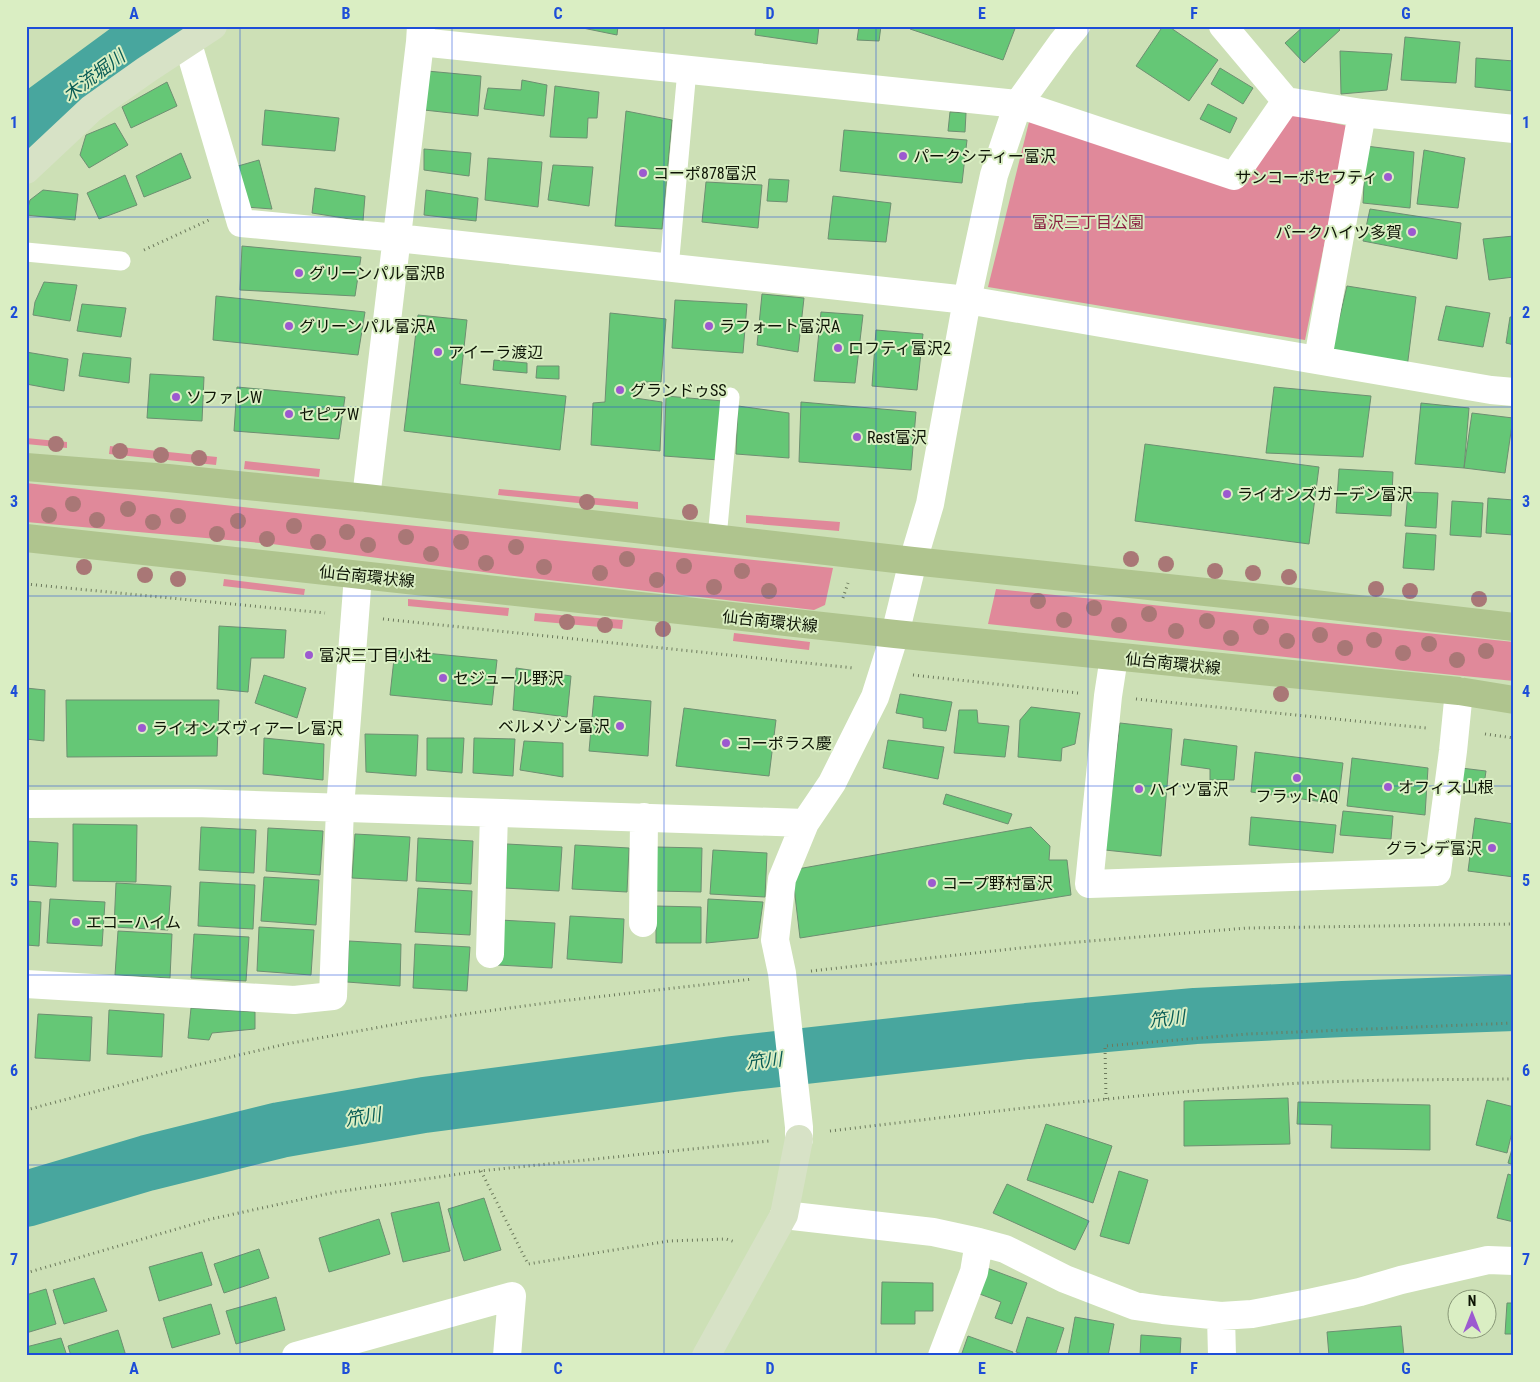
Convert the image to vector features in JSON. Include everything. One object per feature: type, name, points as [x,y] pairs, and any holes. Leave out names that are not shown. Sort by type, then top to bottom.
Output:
[{"type":"main road","points":[[26,467],[168,478],[366,498],[913,561],[1514,627]]},
{"type":"main road","name":"仙台南環状線","points":[[26,538],[834,628],[1459,691],[1514,700]]},
{"type":"street","points":[[706,1356],[784,1215],[799,1133],[783,983],[775,940],[782,879],[805,823],[832,783],[874,697],[895,634],[913,561],[930,504],[967,300],[994,175],[1018,104],[1076,26]]},
{"type":"street","points":[[1223,26],[1286,101],[1362,112],[1514,129]]},
{"type":"street","points":[[26,170],[91,109],[211,27]]},
{"type":"street","points":[[366,498],[398,238],[420,34],[687,70],[1018,104],[1234,176],[1286,101]]},
{"type":"street","points":[[188,44],[240,223],[398,238],[967,300],[1491,390],[1514,392]]},
{"type":"street","points":[[1318,359],[1362,112]]},
{"type":"street","points":[[26,984],[294,1000],[333,996],[340,808],[358,576]]},
{"type":"street","points":[[1114,657],[1108,696],[1089,884],[1437,872],[1456,731],[1459,691]]},
{"type":"street","points":[[26,804],[194,803],[805,823]]},
{"type":"street","points":[[490,954],[494,812]]},
{"type":"street","points":[[643,924],[644,817]]},
{"type":"street","points":[[784,1215],[933,1232],[979,1242],[1005,1250],[1065,1279],[1136,1306],[1221,1316],[1252,1314],[1309,1303],[1488,1260],[1514,1261]]},
{"type":"street","points":[[942,1356],[974,1272],[979,1242]]},
{"type":"street","points":[[296,1356],[512,1296],[507,1356]]},
{"type":"street","points":[[1221,1316],[1222,1356]]},
{"type":"lane","points":[[669,268],[687,70]]},
{"type":"lane","points":[[26,252],[121,261]]},
{"type":"lane","points":[[717,538],[730,397]]},
{"type":"path","points":[[121,261],[236,207]]},
{"type":"path","points":[[826,666],[834,628],[856,554]]},
{"type":"path","points":[[26,584],[355,616],[1514,738]]},
{"type":"path","points":[[1106,1099],[1105,1046],[1248,1034],[1514,1024]]},
{"type":"path","points":[[480,1171],[528,1264],[669,1241],[726,1239],[736,1242]]},
{"type":"green space","name":"富沢三丁目公園","points":[[1292,114],[1348,126],[1305,340],[988,287],[1030,118],[1242,185]]},
{"type":"green space","points":[[26,438],[67,442],[67,448],[26,444]]},
{"type":"green space","points":[[110,446],[217,457],[216,465],[109,454]]},
{"type":"green space","points":[[245,461],[320,469],[319,477],[244,469]]},
{"type":"green space","points":[[26,483],[377,522],[833,568],[825,605],[814,610],[522,577],[272,544],[26,522]]},
{"type":"green space","points":[[499,489],[638,502],[638,509],[498,495]]},
{"type":"green space","points":[[746,515],[840,522],[839,531],[746,523]]},
{"type":"green space","points":[[224,579],[305,589],[304,595],[223,586]]},
{"type":"green space","points":[[996,589],[1514,642],[1514,681],[988,624]]},
{"type":"green space","points":[[408,599],[509,608],[508,616],[408,606]]},
{"type":"green space","points":[[535,613],[623,620],[622,629],[534,621]]},
{"type":"green space","points":[[734,633],[810,642],[809,650],[733,641]]},
{"type":"building","points":[[573,26],[618,26],[617,35]]},
{"type":"building","points":[[756,26],[819,26],[817,44],[755,35]]},
{"type":"building","points":[[859,26],[881,26],[879,41],[857,40]]},
{"type":"building","points":[[911,26],[1016,26],[1003,60],[910,29]]},
{"type":"building","points":[[1163,26],[1168,26],[1218,60],[1189,101],[1136,66]]},
{"type":"building","points":[[1304,26],[1336,26],[1340,30],[1304,63],[1285,43]]},
{"type":"building","points":[[1405,37],[1460,42],[1456,83],[1401,80]]},
{"type":"building","points":[[1340,51],[1392,54],[1387,90],[1341,94]]},
{"type":"building","points":[[1476,58],[1514,61],[1514,91],[1475,87]]},
{"type":"building","points":[[1220,68],[1253,88],[1243,104],[1211,84]]},
{"type":"building","points":[[427,71],[481,76],[478,116],[424,110]]},
{"type":"building","points":[[522,80],[547,85],[544,116],[484,109],[488,88],[521,90]]},
{"type":"building","points":[[167,82],[177,106],[131,128],[122,107]]},
{"type":"building","points":[[555,86],[599,92],[597,118],[588,118],[587,138],[550,137]]},
{"type":"building","points":[[1208,104],[1237,118],[1230,133],[1200,119]]},
{"type":"building","points":[[265,110],[339,118],[335,151],[262,145]]},
{"type":"building","name":"コーポ878富沢","points":[[626,111],[672,120],[662,229],[615,226]]},
{"type":"building","points":[[950,112],[966,113],[965,132],[948,131]]},
{"type":"building","points":[[115,123],[128,145],[89,168],[80,155],[86,135]]},
{"type":"building","name":"パークシティー富沢","points":[[844,130],[967,140],[962,183],[840,171]]},
{"type":"building","name":"サンコーポセフティ","points":[[1366,146],[1414,152],[1410,208],[1363,203]]},
{"type":"building","points":[[424,149],[471,153],[469,176],[424,170]]},
{"type":"building","points":[[1424,150],[1465,158],[1458,208],[1417,204]]},
{"type":"building","points":[[181,153],[191,178],[144,197],[136,176]]},
{"type":"building","points":[[488,158],[542,162],[538,207],[485,200]]},
{"type":"building","points":[[259,160],[272,209],[246,207],[231,168]]},
{"type":"building","points":[[553,165],[593,167],[589,206],[548,200]]},
{"type":"building","points":[[125,175],[137,205],[99,219],[87,193]]},
{"type":"building","points":[[769,179],[789,180],[787,202],[767,201]]},
{"type":"building","points":[[706,182],[762,185],[758,228],[702,222]]},
{"type":"building","points":[[315,188],[365,196],[363,221],[312,213]]},
{"type":"building","points":[[43,190],[78,194],[75,220],[26,215],[30,200]]},
{"type":"building","points":[[426,190],[478,198],[476,221],[424,215]]},
{"type":"building","points":[[833,196],[891,203],[886,242],[828,239]]},
{"type":"building","name":"パークハイツ多賀","points":[[1370,209],[1461,223],[1457,259],[1363,241]]},
{"type":"building","points":[[1514,236],[1514,277],[1489,280],[1483,239]]},
{"type":"building","name":"グリーンパル富沢B","points":[[242,246],[361,257],[355,296],[240,290]]},
{"type":"building","points":[[44,282],[77,285],[70,321],[33,315],[35,302]]},
{"type":"building","points":[[1347,286],[1416,297],[1407,368],[1331,354]]},
{"type":"building","points":[[762,294],[804,298],[798,352],[757,345]]},
{"type":"building","name":"グリーンパル富沢A","points":[[216,296],[365,312],[358,355],[213,340]]},
{"type":"building","name":"ラフォート富沢A","points":[[675,300],[747,304],[743,353],[672,348]]},
{"type":"building","points":[[82,304],[126,308],[121,337],[77,331]]},
{"type":"building","points":[[1446,306],[1490,313],[1483,347],[1438,340]]},
{"type":"building","name":"ロフティ富沢2","points":[[821,312],[863,315],[855,383],[814,381]]},
{"type":"building","name":"グランドゥSS","points":[[610,313],[666,319],[661,382],[635,382],[635,398],[662,402],[660,451],[591,445],[593,403],[605,402]]},
{"type":"building","name":"アイーラ渡辺","points":[[418,315],[467,320],[460,384],[566,396],[560,450],[404,431]]},
{"type":"building","points":[[1510,317],[1514,317],[1514,345],[1506,343]]},
{"type":"building","points":[[876,330],[923,334],[917,390],[872,386]]},
{"type":"building","points":[[26,352],[68,359],[64,391],[26,384]]},
{"type":"building","points":[[83,353],[131,358],[129,383],[79,376]]},
{"type":"building","points":[[494,360],[527,363],[527,373],[493,370]]},
{"type":"building","points":[[537,366],[559,366],[559,379],[536,378]]},
{"type":"building","name":"ソファレW","points":[[150,374],[204,377],[202,421],[147,418]]},
{"type":"building","name":"セピアW","points":[[237,387],[345,397],[339,439],[234,431]]},
{"type":"building","points":[[1274,387],[1371,396],[1363,457],[1266,453]]},
{"type":"building","points":[[666,396],[723,401],[719,460],[664,456]]},
{"type":"building","name":"Rest富沢","points":[[801,402],[916,412],[911,470],[799,462]]},
{"type":"building","points":[[1421,403],[1469,408],[1464,468],[1415,464]]},
{"type":"building","points":[[738,406],[789,413],[789,458],[736,454]]},
{"type":"building","points":[[1472,413],[1513,418],[1505,473],[1464,468]]},
{"type":"building","name":"ライオンズガーデン富沢","points":[[1145,444],[1319,467],[1309,544],[1135,521]]},
{"type":"building","points":[[1339,469],[1393,472],[1391,516],[1336,513]]},
{"type":"building","points":[[1408,492],[1438,493],[1436,528],[1405,526]]},
{"type":"building","points":[[1488,498],[1514,500],[1514,535],[1486,533]]},
{"type":"building","points":[[1452,501],[1483,503],[1481,537],[1450,535]]},
{"type":"building","points":[[1406,533],[1436,535],[1434,570],[1403,568]]},
{"type":"building","points":[[219,626],[286,630],[284,658],[251,658],[248,692],[217,689]]},
{"type":"building","name":"セジュール野沢","points":[[395,650],[497,660],[492,705],[390,695]]},
{"type":"building","points":[[516,668],[571,676],[567,717],[513,710]]},
{"type":"building","points":[[264,675],[306,688],[297,718],[255,703]]},
{"type":"building","points":[[26,688],[45,690],[44,741],[26,739]]},
{"type":"building","points":[[900,694],[952,702],[946,731],[923,728],[923,718],[896,713]]},
{"type":"building","name":"ベルメゾン富沢","points":[[594,696],[651,701],[648,756],[589,751]]},
{"type":"building","name":"ライオンズヴィアーレ富沢","points":[[66,700],[219,700],[217,756],[67,757]]},
{"type":"building","points":[[1031,707],[1080,713],[1075,744],[1062,748],[1061,761],[1018,757],[1020,720]]},
{"type":"building","name":"コーポラス慶","points":[[684,708],[776,720],[769,776],[676,766]]},
{"type":"building","points":[[959,710],[977,710],[978,723],[1009,726],[1005,757],[954,753]]},
{"type":"building","name":"ハイツ富沢","points":[[1120,723],[1172,729],[1161,856],[1105,850]]},
{"type":"building","points":[[365,734],[418,735],[416,776],[366,772]]},
{"type":"building","points":[[264,738],[324,744],[323,780],[263,774]]},
{"type":"building","points":[[427,738],[464,738],[462,773],[427,770]]},
{"type":"building","points":[[474,738],[515,739],[513,776],[473,773]]},
{"type":"building","points":[[1184,739],[1237,746],[1234,780],[1210,780],[1210,769],[1181,765]]},
{"type":"building","points":[[888,740],[944,747],[938,779],[883,768]]},
{"type":"building","points":[[524,741],[563,743],[563,777],[520,770]]},
{"type":"building","name":"フラットAQ","points":[[1255,752],[1343,763],[1338,804],[1251,792]]},
{"type":"building","name":"オフィス山根","points":[[1352,758],[1428,768],[1425,815],[1347,806]]},
{"type":"building","points":[[1461,768],[1486,771],[1484,785],[1460,783]]},
{"type":"building","points":[[946,794],[1012,814],[1008,824],[943,804]]},
{"type":"building","points":[[1343,811],[1393,816],[1391,839],[1340,835]]},
{"type":"building","points":[[1251,817],[1336,825],[1333,853],[1249,845]]},
{"type":"building","name":"グランデ富沢","points":[[1475,818],[1514,824],[1514,877],[1468,871]]},
{"type":"building","points":[[73,824],[137,825],[136,882],[73,881]]},
{"type":"building","points":[[201,827],[256,830],[254,873],[199,870]]},
{"type":"building","name":"コープ野村富沢","points":[[1031,827],[1050,846],[1049,860],[1067,860],[1071,895],[800,938],[792,870]]},
{"type":"building","points":[[268,828],[323,831],[320,875],[266,871]]},
{"type":"building","points":[[355,834],[410,837],[407,881],[352,878]]},
{"type":"building","points":[[418,838],[473,841],[471,884],[416,881]]},
{"type":"building","points":[[26,841],[58,843],[56,887],[26,885]]},
{"type":"building","points":[[507,844],[562,847],[559,891],[504,888]]},
{"type":"building","points":[[575,845],[629,848],[627,892],[572,889]]},
{"type":"building","points":[[656,847],[702,848],[701,892],[656,891]]},
{"type":"building","points":[[713,850],[767,853],[765,897],[710,894]]},
{"type":"building","points":[[264,877],[319,880],[316,925],[261,921]]},
{"type":"building","points":[[200,882],[255,885],[253,929],[198,926]]},
{"type":"building","points":[[116,883],[171,886],[168,930],[114,927]]},
{"type":"building","points":[[418,888],[472,891],[470,935],[415,932]]},
{"type":"building","name":"エコーハイム","points":[[50,899],[105,902],[102,946],[47,943]]},
{"type":"building","points":[[708,899],[763,902],[758,938],[706,943]]},
{"type":"building","points":[[26,901],[41,902],[39,946],[26,945]]},
{"type":"building","points":[[656,906],[701,907],[701,943],[656,943]]},
{"type":"building","points":[[570,916],[624,919],[622,963],[567,959]]},
{"type":"building","points":[[500,920],[555,923],[552,968],[498,965]]},
{"type":"building","points":[[259,927],[314,930],[311,975],[257,971]]},
{"type":"building","points":[[118,931],[172,934],[170,978],[115,975]]},
{"type":"building","points":[[194,934],[249,937],[246,981],[191,978]]},
{"type":"building","points":[[349,941],[401,944],[400,986],[347,982]]},
{"type":"building","points":[[415,944],[470,947],[467,991],[413,988]]},
{"type":"building","points":[[191,1008],[255,1012],[255,1029],[212,1033],[209,1040],[188,1038]]},
{"type":"building","points":[[109,1010],[164,1014],[162,1057],[107,1054]]},
{"type":"building","points":[[38,1014],[92,1017],[90,1061],[35,1058]]},
{"type":"building","points":[[1288,1098],[1290,1144],[1184,1146],[1184,1101]]},
{"type":"building","points":[[1487,1100],[1514,1107],[1514,1124],[1507,1153],[1476,1145]]},
{"type":"building","points":[[1298,1102],[1430,1105],[1430,1150],[1331,1148],[1332,1125],[1297,1124]]},
{"type":"building","points":[[1046,1124],[1112,1146],[1093,1203],[1027,1180]]},
{"type":"building","points":[[1514,1142],[1514,1165],[1508,1163]]},
{"type":"building","points":[[1119,1171],[1148,1180],[1129,1244],[1100,1236]]},
{"type":"building","points":[[1508,1174],[1514,1176],[1514,1222],[1497,1218]]},
{"type":"building","points":[[1007,1184],[1089,1221],[1075,1250],[993,1213]]},
{"type":"building","points":[[484,1198],[501,1250],[464,1261],[448,1209]]},
{"type":"building","points":[[439,1202],[450,1251],[403,1262],[391,1213]]},
{"type":"building","points":[[379,1219],[390,1254],[329,1272],[319,1238]]},
{"type":"building","points":[[259,1249],[269,1278],[224,1293],[214,1264]]},
{"type":"building","points":[[202,1252],[212,1285],[159,1301],[149,1267]]},
{"type":"building","points":[[987,1268],[1027,1283],[1012,1324],[995,1318],[1001,1302],[977,1293]]},
{"type":"building","points":[[94,1278],[107,1311],[64,1324],[53,1290]]},
{"type":"building","points":[[882,1282],[933,1283],[933,1311],[915,1311],[915,1324],[881,1324]]},
{"type":"building","points":[[46,1289],[56,1324],[26,1333],[26,1295]]},
{"type":"building","points":[[276,1297],[285,1330],[236,1344],[226,1311]]},
{"type":"building","points":[[1507,1303],[1514,1303],[1514,1334],[1505,1334]]},
{"type":"building","points":[[211,1304],[220,1334],[172,1348],[163,1318]]},
{"type":"building","points":[[1027,1317],[1064,1328],[1055,1356],[1029,1356],[1016,1352]]},
{"type":"building","points":[[1075,1317],[1114,1324],[1108,1356],[1068,1356]]},
{"type":"building","points":[[1401,1326],[1404,1356],[1329,1356],[1327,1332]]},
{"type":"building","points":[[118,1330],[126,1356],[71,1356],[68,1346]]},
{"type":"building","points":[[1141,1335],[1181,1338],[1180,1356],[1140,1356]]},
{"type":"building","points":[[968,1336],[1013,1352],[1011,1356],[961,1356]]},
{"type":"building","points":[[61,1338],[67,1356],[26,1356],[26,1347]]},
{"type":"waterway","name":"木流堀川","points":[[26,126],[161,26]]},
{"type":"waterway","name":"笊川","points":[[26,1199],[147,1163],[280,1130],[424,1105],[733,1064],[1027,1031],[1195,1016],[1514,1003]]},
{"type":"place","name":"パークシティー富沢","points":[[903,156]]},
{"type":"place","name":"コーポ878富沢","points":[[643,173]]},
{"type":"place","name":"サンコーポセフティ","points":[[1388,177]]},
{"type":"place","name":"パークハイツ多賀","points":[[1412,232]]},
{"type":"place","name":"グリーンパル富沢B","points":[[299,273]]},
{"type":"place","name":"グリーンパル富沢A","points":[[289,326]]},
{"type":"place","name":"ラフォート富沢A","points":[[709,326]]},
{"type":"place","name":"ロフティ富沢2","points":[[838,348]]},
{"type":"place","name":"アイーラ渡辺","points":[[438,352]]},
{"type":"place","name":"グランドゥSS","points":[[620,390]]},
{"type":"place","name":"ソファレW","points":[[176,397]]},
{"type":"place","name":"セピアW","points":[[289,414]]},
{"type":"place","name":"Rest富沢","points":[[857,437]]},
{"type":"place","name":"ライオンズガーデン富沢","points":[[1227,494]]},
{"type":"place","name":"富沢三丁目小社","points":[[309,655]]},
{"type":"place","name":"セジュール野沢","points":[[443,678]]},
{"type":"place","name":"ベルメゾン富沢","points":[[620,726]]},
{"type":"place","name":"ライオンズヴィアーレ富沢","points":[[142,728]]},
{"type":"place","name":"コーポラス慶","points":[[726,743]]},
{"type":"place","name":"フラットAQ","points":[[1297,778]]},
{"type":"place","name":"オフィス山根","points":[[1388,787]]},
{"type":"place","name":"ハイツ富沢","points":[[1139,789]]},
{"type":"place","name":"グランデ富沢","points":[[1492,848]]},
{"type":"place","name":"コープ野村富沢","points":[[932,883]]},
{"type":"place","name":"エコーハイム","points":[[76,922]]}]
